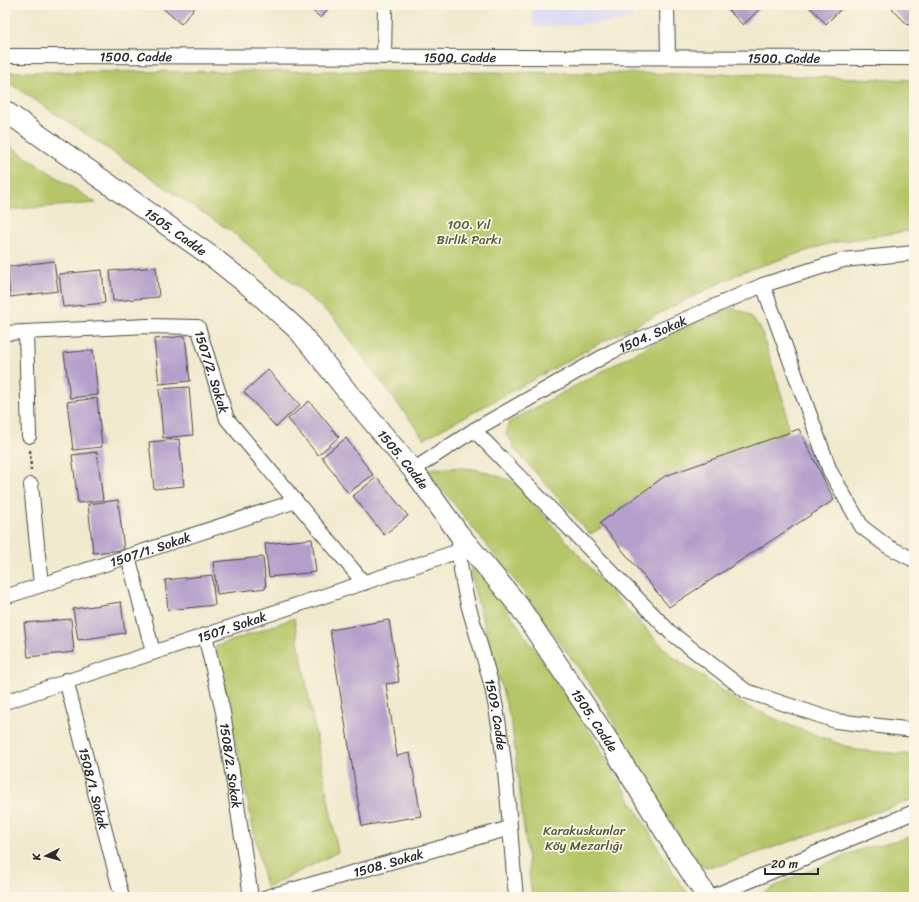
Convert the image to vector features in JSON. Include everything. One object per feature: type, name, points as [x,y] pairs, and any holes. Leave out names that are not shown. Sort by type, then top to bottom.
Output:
[{"type":"street","points":[[384,57],[385,5]]},
{"type":"street","points":[[667,5],[668,57]]},
{"type":"street","name":"1500. Cadde","points":[[5,56],[914,58]]},
{"type":"street","name":"1505. Cadde","points":[[5,111],[215,259],[254,290],[299,331],[350,395],[414,470],[459,543],[519,606],[612,746],[674,848],[707,897]]},
{"type":"street","name":"1504. Sokak","points":[[414,470],[474,430],[613,351],[763,285],[843,260],[914,254]]},
{"type":"street","points":[[763,285],[830,471],[862,527],[887,546],[914,560]]},
{"type":"street","name":"1507/2. Sokak","points":[[5,333],[147,326],[198,327],[227,419],[364,582]]},
{"type":"street","points":[[26,332],[29,436]]},
{"type":"street","points":[[474,430],[670,632],[746,691],[836,721],[914,730]]},
{"type":"street","points":[[31,485],[41,585]]},
{"type":"street","name":"1507/1. Sokak","points":[[5,597],[296,500]]},
{"type":"street","name":"1507. Sokak","points":[[5,702],[66,680],[205,636],[364,582],[459,543]]},
{"type":"street","name":"1509. Cadde","points":[[459,543],[468,599],[491,686],[503,748],[516,897]]},
{"type":"street","points":[[128,556],[153,652]]},
{"type":"street","name":"1508/2. Sokak","points":[[205,636],[223,712],[251,897]]},
{"type":"street","name":"1508/1. Sokak","points":[[66,680],[122,897]]},
{"type":"street","points":[[711,897],[914,812]]},
{"type":"street","name":"1508. Sokak","points":[[267,897],[510,828]]},
{"type":"path","points":[[29,436],[31,485]]},
{"type":"shaded area","points":[[532,5],[631,5],[632,21],[533,27]]},
{"type":"green space","name":"100. Yıl Birlik Parkı","points":[[349,71],[739,74],[914,80],[914,230],[831,243],[742,272],[604,341],[424,439],[334,318],[235,234],[5,80],[5,72]]},
{"type":"green space","points":[[5,143],[96,203],[5,210]]},
{"type":"green space","points":[[733,308],[747,313],[760,327],[785,406],[788,431],[590,534],[513,447],[512,442],[506,435],[509,422],[683,327]]},
{"type":"green space","points":[[435,468],[461,468],[477,470],[514,482],[626,608],[672,656],[744,705],[794,727],[856,750],[914,755],[914,799],[722,865],[704,867],[697,866],[636,766],[604,704],[523,591],[427,470]]},
{"type":"green space","name":"Karakuskunlar Köy Mezarlığı","points":[[471,568],[484,576],[583,720],[674,874],[690,897],[532,897],[512,725],[473,585]]},
{"type":"green space","points":[[294,618],[338,852],[266,888],[215,647]]},
{"type":"green space","points":[[914,836],[914,897],[760,897],[761,894],[791,878],[862,849]]},
{"type":"building","points":[[159,5],[197,5],[181,24]]},
{"type":"building","points":[[305,5],[331,5],[321,18]]},
{"type":"building","points":[[723,5],[762,5],[763,6],[743,25]]},
{"type":"building","points":[[808,5],[844,5],[844,6],[826,24]]},
{"type":"building","points":[[888,5],[914,5],[914,19],[908,25]]},
{"type":"building","points":[[54,261],[58,291],[10,297],[7,267]]},
{"type":"building","points":[[156,267],[159,297],[113,301],[110,271]]},
{"type":"building","points":[[102,270],[105,303],[63,307],[59,274]]},
{"type":"building","points":[[185,336],[190,381],[159,384],[154,339]]},
{"type":"building","points":[[93,350],[98,395],[70,398],[64,353]]},
{"type":"building","points":[[268,370],[300,405],[276,427],[244,392]]},
{"type":"building","points":[[189,387],[193,435],[163,438],[159,389]]},
{"type":"building","points":[[97,398],[102,447],[73,450],[67,402]]},
{"type":"building","points":[[309,401],[339,437],[318,455],[288,419]]},
{"type":"building","points":[[799,429],[834,500],[669,607],[600,523],[665,476]]},
{"type":"building","points":[[346,438],[373,475],[348,493],[322,457]]},
{"type":"building","points":[[179,439],[184,486],[154,489],[149,442]]},
{"type":"building","points":[[97,452],[103,500],[78,503],[72,455]]},
{"type":"building","points":[[377,477],[408,516],[384,535],[353,496]]},
{"type":"building","points":[[118,500],[124,550],[93,553],[88,504]]},
{"type":"building","points":[[312,539],[316,572],[269,577],[265,544]]},
{"type":"building","points":[[263,557],[266,588],[217,594],[213,562]]},
{"type":"building","points":[[212,575],[215,605],[168,610],[165,580]]},
{"type":"building","points":[[121,602],[125,633],[78,640],[73,609]]},
{"type":"building","points":[[71,619],[74,652],[28,657],[24,623]]},
{"type":"building","points":[[389,620],[399,682],[386,684],[397,756],[410,753],[421,816],[362,826],[330,630]]}]
